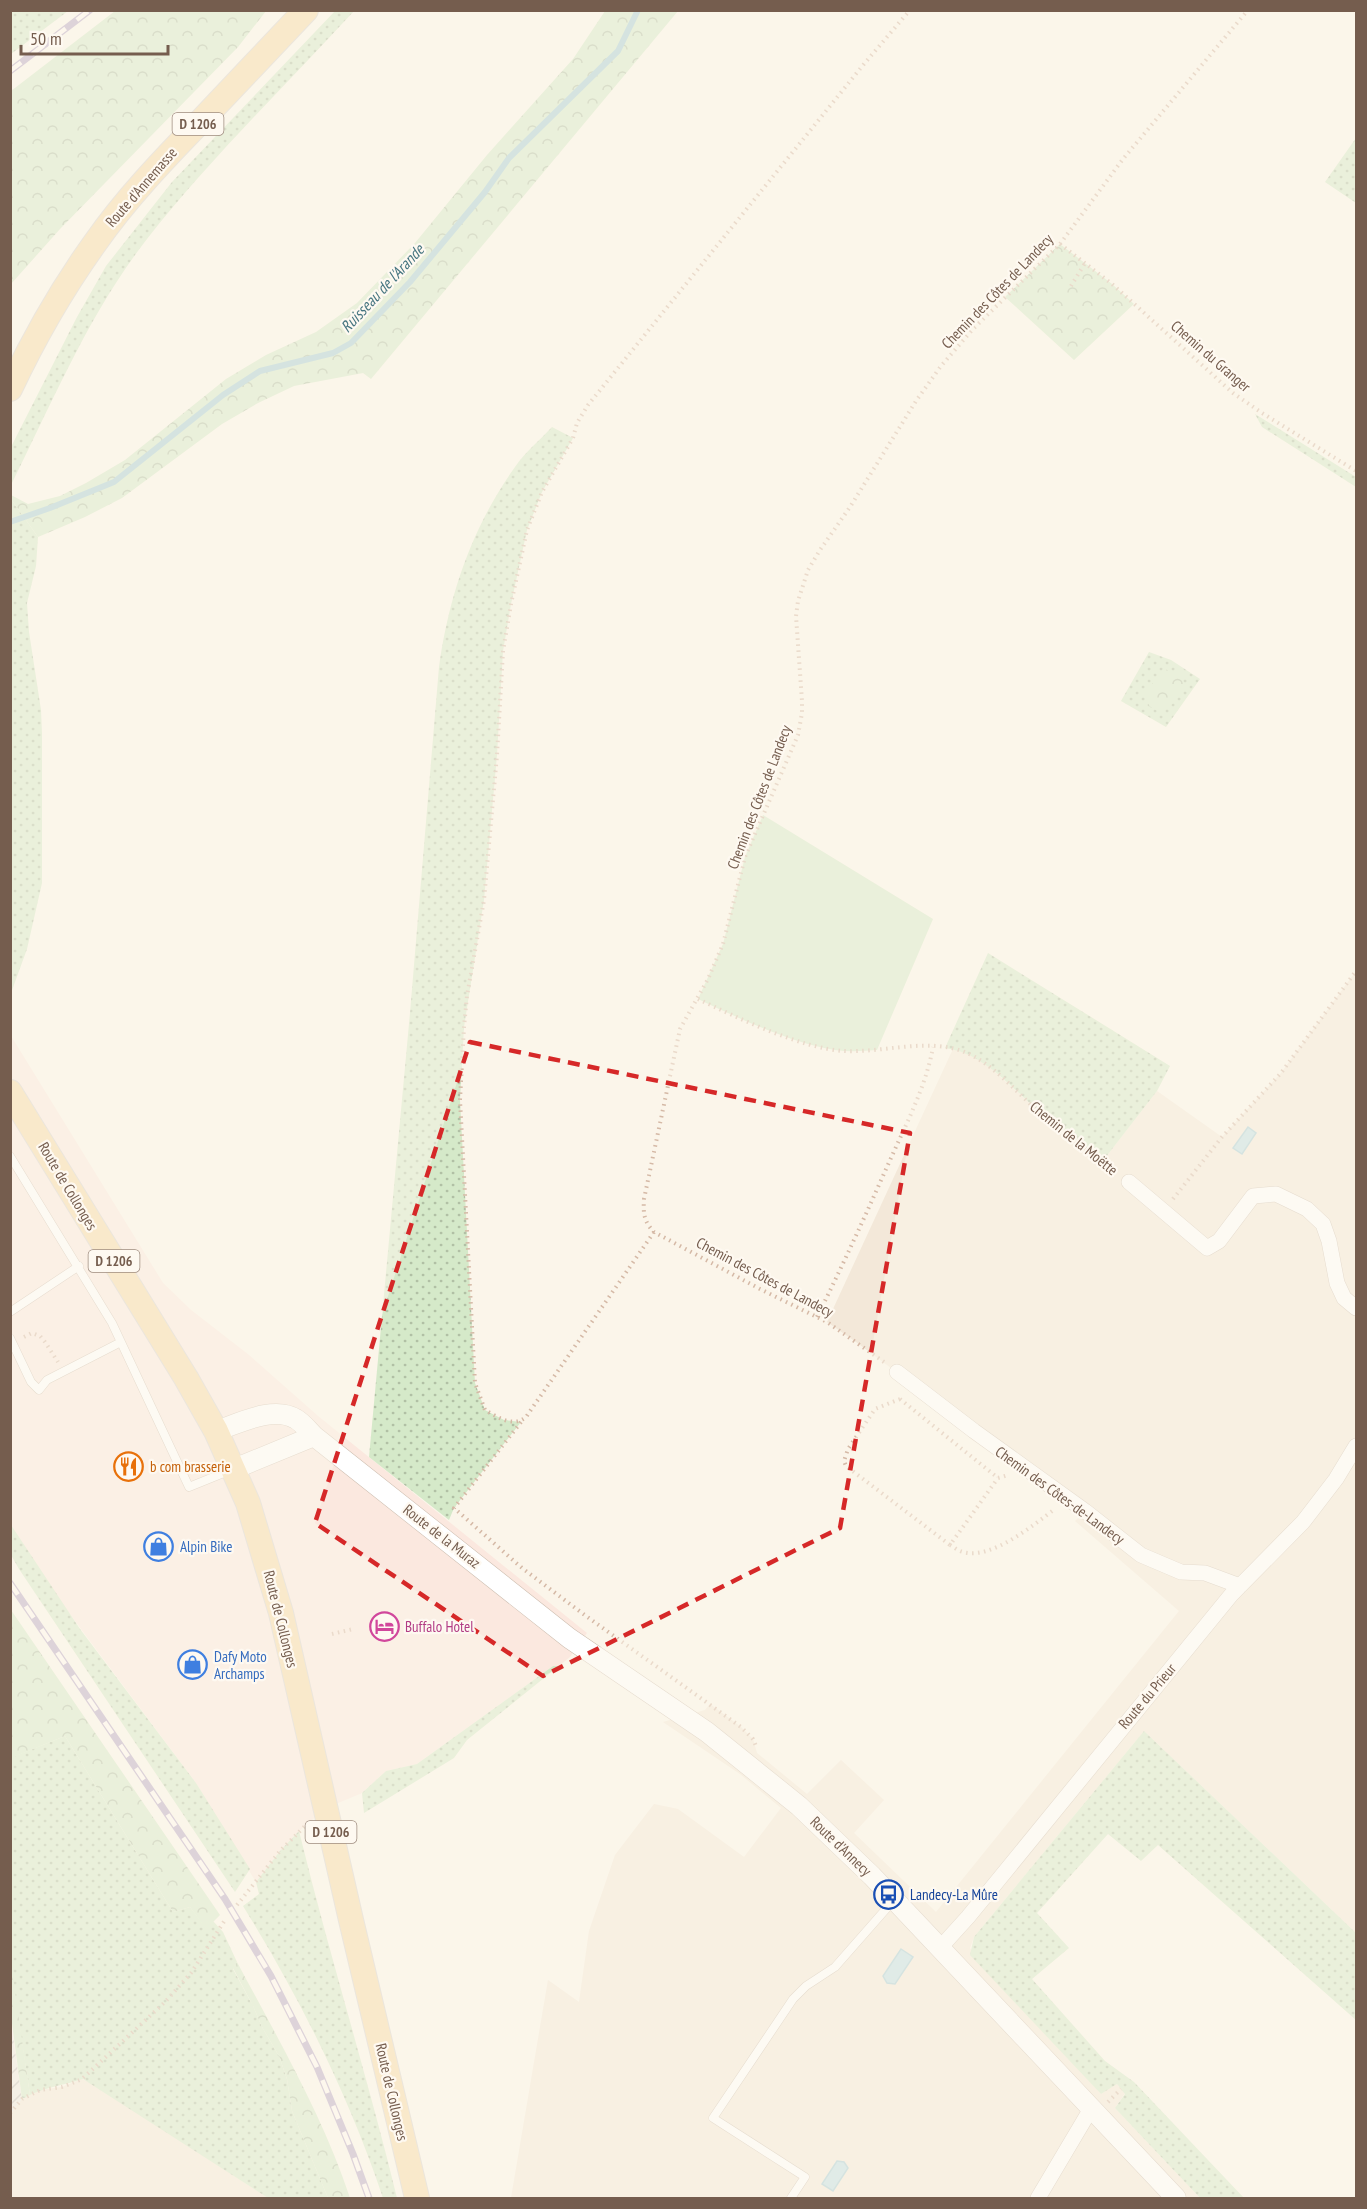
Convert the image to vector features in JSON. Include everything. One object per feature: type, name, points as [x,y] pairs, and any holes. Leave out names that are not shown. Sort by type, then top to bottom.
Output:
[{"type":"main road","name":"Route d'Annemasse","points":[[10,389],[35,339],[68,283],[129,198],[306,10]]},
{"type":"main road","name":"Route de Collonges","points":[[10,1092],[186,1378],[216,1431],[248,1503],[272,1578],[417,2199]]},
{"type":"street","name":"Chemin de la Moëtte","points":[[1129,1182],[1207,1248],[1219,1240],[1253,1196],[1276,1194],[1307,1209],[1323,1224],[1329,1241],[1337,1283],[1344,1298],[1356,1308]]},
{"type":"street","name":"Chemin des Côtes-de-Landecy","points":[[897,1372],[1141,1555],[1181,1572],[1205,1573],[1240,1586]]},
{"type":"street","name":"Route de la Muraz","points":[[216,1431],[262,1416],[283,1415],[295,1418],[314,1436],[569,1638]]},
{"type":"street","points":[[234,1468],[314,1436]]},
{"type":"street","name":"Route du Prieur","points":[[939,1949],[968,1917],[1127,1720],[1240,1586],[1303,1522],[1356,1449]]},
{"type":"street","name":"Route d'Annecy","points":[[569,1638],[699,1726],[799,1806],[894,1900],[1176,2199]]},
{"type":"street","points":[[1038,2199],[1092,2108]]},
{"type":"lane","points":[[10,1156],[112,1323],[189,1487],[234,1468]]},
{"type":"lane","points":[[10,1312],[79,1266]]},
{"type":"lane","points":[[11,1340],[31,1382],[39,1390],[47,1380],[121,1342]]},
{"type":"lane","points":[[791,2199],[805,2176],[713,2118],[793,1999],[806,1986],[835,1968],[894,1900]]},
{"type":"path","points":[[521,1422],[504,1420],[485,1410],[475,1383],[460,1100],[467,996],[484,900],[497,755],[503,651],[527,530],[542,492],[573,438],[577,423],[588,405],[910,10]]},
{"type":"path","name":"Chemin des Côtes de Landecy","points":[[897,1372],[817,1317],[654,1232],[645,1220],[644,1199],[680,1029],[698,999],[723,944],[748,849],[798,735],[802,701],[796,616],[798,601],[808,570],[916,401],[941,366],[974,329],[1060,244],[1123,159],[1248,10]]},
{"type":"path","name":"Chemin du Granger","points":[[1060,244],[1112,284],[1233,393],[1356,471]]},
{"type":"path","points":[[1071,286],[1085,263]]},
{"type":"path","points":[[1164,1211],[1222,1137],[1287,1065],[1356,971]]},
{"type":"path","name":"Chemin de la Moëtte","points":[[698,999],[796,1040],[834,1050],[862,1051],[933,1047],[961,1051],[980,1060],[1041,1113],[1129,1182]]},
{"type":"path","points":[[817,1317],[916,1102],[930,1063],[933,1047]]},
{"type":"path","points":[[654,1232],[526,1417],[454,1508],[522,1568],[576,1610],[741,1727],[756,1745],[754,1768]]},
{"type":"path","points":[[11,1340],[32,1333],[37,1334],[51,1350],[64,1371]]},
{"type":"path","points":[[900,1399],[875,1409],[848,1449],[844,1461],[846,1466],[950,1545],[962,1552],[987,1551],[1015,1537],[1059,1506],[1071,1502]]},
{"type":"path","points":[[950,1545],[998,1478]]},
{"type":"path","points":[[332,1634],[354,1629]]},
{"type":"path","points":[[237,1905],[280,1851],[326,1808]]},
{"type":"path","points":[[10,2113],[22,2099],[40,2090],[62,2087],[82,2079],[165,2002],[191,1973],[225,1920]]},
{"type":"highlighted area","points":[[470,1042],[910,1133],[840,1528],[543,1676],[315,1523]]},
{"type":"shaded area","points":[[1356,971],[1356,1933],[1144,1731],[974,1937],[970,1948],[1101,2094],[1117,2084],[1125,2093],[1115,2108],[1200,2198],[511,2198],[548,1980],[579,2002],[589,1931],[615,1855],[654,1804],[678,1809],[744,1857],[781,1808],[740,1774],[663,1722],[705,1710],[710,1704],[741,1727],[753,1739],[757,1753],[807,1794],[841,1760],[884,1800],[854,1833],[936,1912],[1179,1611],[1075,1521],[1085,1512],[827,1322],[953,1049],[968,1054],[987,1065],[1041,1113],[1102,1162],[1157,1091],[1222,1137],[1281,1073]]},
{"type":"shaded area","points":[[11,1036],[163,1283],[191,1310],[249,1355],[318,1416],[587,1633],[570,1657],[559,1666],[553,1666],[417,1764],[386,1771],[362,1793],[326,1808],[280,1851],[256,1882],[196,1783],[11,1535]]},
{"type":"shaded area","points":[[10,2016],[22,2099],[11,2113],[10,2113]]},
{"type":"shaded area","points":[[82,2079],[97,2086],[268,2198],[11,2198],[11,2113],[22,2099],[40,2090],[62,2087]]},
{"type":"green space","points":[[11,10],[68,10],[68,11],[11,54]]},
{"type":"green space","points":[[115,11],[266,11],[238,47],[60,229],[11,284],[11,91]]},
{"type":"green space","points":[[335,11],[354,11],[196,180],[126,267],[89,328],[11,485],[12,445],[77,317],[106,266],[172,182]]},
{"type":"green space","points":[[605,11],[678,11],[371,379],[363,373],[294,386],[258,403],[222,424],[122,498],[38,537],[11,499],[11,495],[28,504],[60,496],[86,483],[125,460],[226,379],[266,355],[316,332],[357,303],[415,243],[487,155],[573,59]]},
{"type":"green space","points":[[1356,138],[1356,203],[1325,182]]},
{"type":"green space","points":[[1060,244],[1134,304],[1074,360],[1005,297]]},
{"type":"green space","points":[[1255,414],[1356,477],[1356,487],[1262,427]]},
{"type":"green space","points":[[552,427],[573,438],[542,492],[527,530],[511,604],[503,651],[497,755],[484,900],[464,1027],[460,1100],[475,1383],[485,1410],[504,1420],[521,1422],[454,1508],[449,1520],[369,1457],[439,667],[456,588],[486,513],[515,467]]},
{"type":"green space","points":[[11,499],[38,537],[36,566],[27,603],[41,710],[42,883],[27,949],[11,993]]},
{"type":"green space","points":[[1149,652],[1171,660],[1200,679],[1166,727],[1121,701]]},
{"type":"green space","points":[[1163,669],[1181,673],[1184,685],[1173,703],[1162,713],[1150,707],[1144,695]]},
{"type":"green space","points":[[763,815],[933,919],[877,1050],[840,1051],[801,1042],[765,1029],[698,999],[723,944],[745,857]]},
{"type":"green space","points":[[988,953],[1170,1066],[1157,1091],[1102,1162],[985,1064],[959,1051],[945,1048]]},
{"type":"green space","points":[[11,1525],[80,1629],[196,1783],[250,1869],[235,1892],[19,1569],[11,1555]]},
{"type":"green space","points":[[11,1610],[220,1915],[206,1929],[190,1907],[173,1912],[65,1736],[11,1758]]},
{"type":"green space","points":[[553,1666],[559,1666],[467,1740],[454,1758],[364,1813],[362,1793],[386,1771],[417,1764]]},
{"type":"green space","points":[[1144,1731],[1356,1933],[1356,2020],[1158,1845],[1141,1861],[1108,1834],[1037,1913],[1069,1948],[1032,1979],[1105,2061],[1134,2082],[1244,2198],[1200,2198],[1115,2108],[1125,2094],[1117,2084],[1101,2094],[970,1955],[974,1937]]},
{"type":"green space","points":[[65,1736],[173,1912],[190,1907],[206,1928],[213,1921],[223,1932],[237,1962],[233,1969],[279,2056],[287,2079],[292,2111],[328,2198],[268,2198],[83,2079],[30,2095],[10,1964],[10,1758]]},
{"type":"green space","points":[[299,1831],[397,2198],[383,2198],[355,2122],[322,2048],[243,1906],[259,1894],[256,1882]]},
{"type":"green space","points":[[237,1962],[284,2049],[327,2137],[350,2198],[328,2198],[292,2111],[287,2079],[279,2056],[233,1968]]},
{"type":"green space","points":[[11,1964],[30,2095],[22,2099],[11,2016]]},
{"type":"water","points":[[1248,1127],[1256,1133],[1242,1154],[1233,1148]]},
{"type":"water","points":[[901,1949],[913,1957],[895,1984],[887,1983],[883,1976]]},
{"type":"water","points":[[837,2161],[844,2162],[848,2168],[833,2191],[822,2184]]},
{"type":"waterway","name":"Ruisseau de l'Arande","points":[[10,522],[114,482],[223,395],[260,371],[333,353],[351,343],[410,282],[485,192],[509,158],[618,51],[638,10]]},
{"type":"railway","points":[[10,71],[90,10]]},
{"type":"railway","points":[[10,1583],[225,1899],[271,1976],[317,2067],[369,2198]]},
{"type":"place","name":"b com brasserie","points":[[129,1466]]},
{"type":"place","name":"Alpin Bike","points":[[159,1546]]},
{"type":"place","name":"Buffalo Hotel","points":[[384,1626]]},
{"type":"place","name":"Dafy Moto Archamps","points":[[193,1665]]},
{"type":"place","name":"Landecy-La Mûre","points":[[889,1894]]}]
